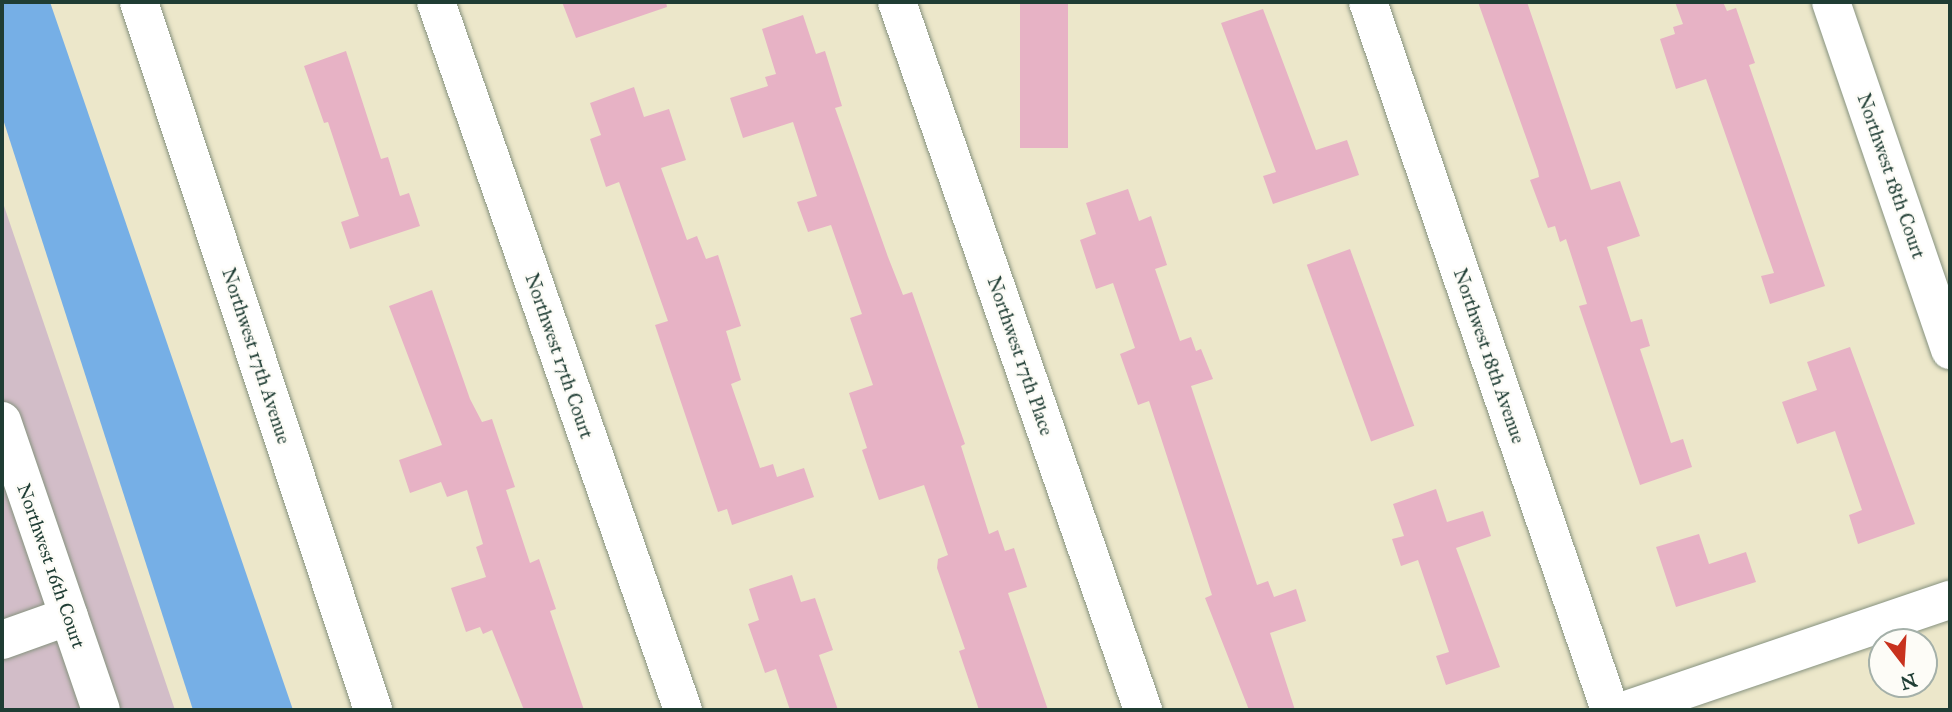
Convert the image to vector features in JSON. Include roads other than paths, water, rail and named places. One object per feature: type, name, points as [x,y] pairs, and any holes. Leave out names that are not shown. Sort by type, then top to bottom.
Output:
[{"type":"street","name":"Northwest 17th Avenue","points":[[139,2],[373,710]]},
{"type":"street","name":"Northwest 17th Court","points":[[436,2],[682,710]]},
{"type":"street","name":"Northwest 17th Place","points":[[897,2],[1143,710]]},
{"type":"street","name":"Northwest 18th Avenue","points":[[1368,2],[1610,710]]},
{"type":"street","name":"Northwest 18th Court","points":[[1831,2],[1950,350]]},
{"type":"street","name":"Northwest 16th Court","points":[[2,421],[11,478],[69,616],[102,710]]},
{"type":"street","points":[[1626,710],[1950,600]]},
{"type":"street","points":[[2,640],[69,616]]},
{"type":"water","points":[[2,2],[50,2],[293,710],[193,710],[2,116]]}]
